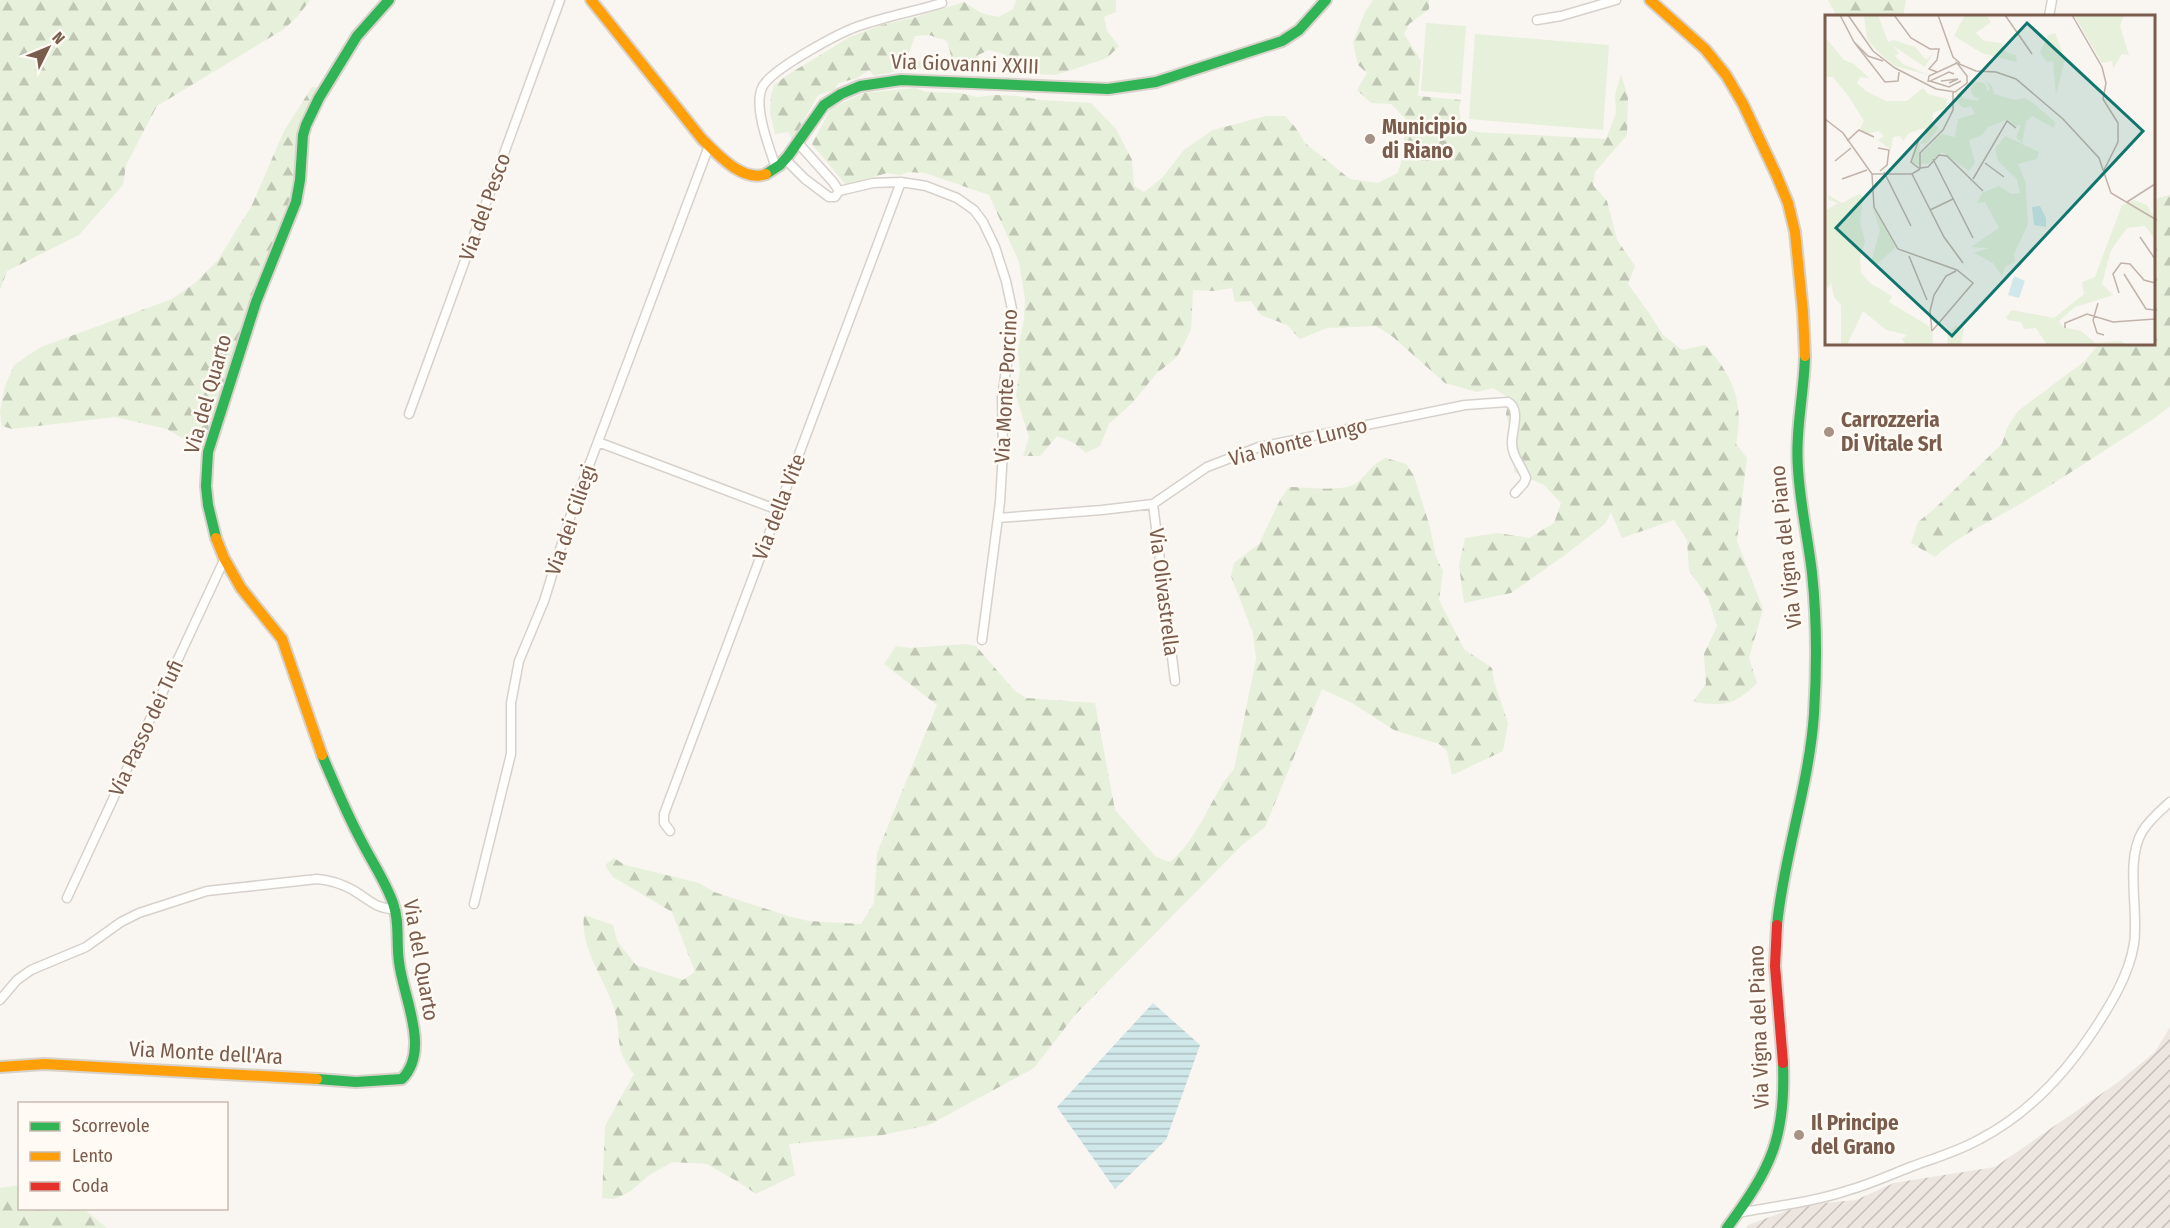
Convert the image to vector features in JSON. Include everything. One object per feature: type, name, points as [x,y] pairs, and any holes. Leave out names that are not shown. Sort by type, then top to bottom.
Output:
[{"type":"street","name":"Via del Quarto","points":[[389,0],[357,36],[319,98],[306,125],[296,202],[256,302],[208,452],[206,467],[208,505],[214,531],[225,558],[240,586],[272,623],[282,639],[324,761],[396,909],[400,969],[412,1013],[415,1039],[412,1066],[408,1075]]},
{"type":"street","name":"Via del Pesco","points":[[409,414],[560,0]]},
{"type":"street","points":[[591,0],[708,146],[753,176],[764,176],[776,168],[766,138],[761,112],[760,91],[768,79],[785,65],[849,30],[942,3]]},
{"type":"street","name":"Via Giovanni XXIII","points":[[776,168],[798,143],[825,104],[842,93],[864,85],[901,80],[1108,89],[1139,86],[1282,41],[1299,30],[1326,0]]},
{"type":"street","points":[[1537,20],[1561,16],[1616,0]]},
{"type":"street","name":"Via Vigna del Piano","points":[[1650,0],[1715,59],[1731,81],[1752,121],[1776,171],[1791,214],[1798,246],[1803,314],[1805,366],[1797,458],[1799,493],[1814,590],[1814,714],[1808,767],[1787,858],[1776,932],[1774,971],[1782,1062],[1782,1119],[1777,1143],[1768,1164],[1738,1213],[1726,1228]]},
{"type":"street","points":[[2049,15],[2052,0]]},
{"type":"street","points":[[798,143],[839,191]]},
{"type":"street","name":"Via dei Ciliegi","points":[[474,904],[511,754],[511,703],[519,661],[544,601],[573,508],[708,146]]},
{"type":"street","name":"Via Monte Porcino","points":[[785,159],[824,195],[835,197],[839,191],[873,183],[901,182],[935,189],[957,198],[974,210],[990,237],[1006,281],[1013,323],[1002,397],[1003,451],[998,518],[982,640]]},
{"type":"street","name":"Via della Vite","points":[[670,831],[664,823],[664,814],[901,182]]},
{"type":"street","name":"Via Monte Lungo","points":[[998,518],[1153,504],[1207,467],[1251,450],[1465,405],[1508,402],[1513,405],[1515,411],[1512,450],[1526,478],[1515,493]]},
{"type":"street","points":[[598,442],[778,510]]},
{"type":"street","name":"Via Olivastrella","points":[[1153,504],[1175,681]]},
{"type":"street","name":"Via Passo dei Tufi","points":[[67,898],[225,558]]},
{"type":"street","points":[[1738,1213],[1849,1190],[1962,1148],[1995,1130],[2047,1090],[2096,1026],[2125,974],[2132,955],[2135,937],[2134,872],[2138,843],[2148,824],[2170,802]]},
{"type":"street","points":[[0,1000],[17,980],[31,969],[86,947],[135,915],[194,894],[317,879],[346,886],[380,908],[396,909]]},
{"type":"street","name":"Via Monte dell'Ara","points":[[0,1067],[31,1064],[55,1065],[213,1072],[356,1082],[400,1080],[408,1075]]},
{"type":"shaded area","points":[[2170,1027],[2170,1228],[1746,1228],[1748,1225],[1803,1205],[1856,1200],[1894,1183],[1995,1167],[2117,1083],[2155,1052]]},
{"type":"green space","points":[[0,0],[310,0],[284,29],[157,106],[126,165],[123,185],[79,235],[7,271],[0,290]]},
{"type":"green space","points":[[1016,0],[1116,0],[1116,12],[1104,17],[1107,31],[1119,46],[1107,58],[1056,75],[1011,73],[1004,54],[989,50],[978,55],[982,66],[951,70],[917,68],[917,61],[952,59],[947,41],[929,35],[915,36],[908,55],[898,71],[874,76],[869,70],[857,78],[839,83],[834,90],[818,95],[792,141],[789,132],[775,134],[770,113],[774,85],[850,37],[882,25],[964,2],[981,13],[999,17],[1013,9]]},
{"type":"green space","points":[[1373,0],[1429,0],[1429,9],[1409,24],[1404,34],[1421,61],[1418,96],[1461,100],[1459,108],[1462,127],[1476,132],[1606,139],[1616,113],[1615,95],[1621,74],[1628,98],[1627,135],[1595,172],[1593,185],[1607,201],[1617,240],[1635,266],[1628,284],[1663,335],[1682,350],[1705,345],[1729,378],[1737,402],[1739,415],[1736,444],[1747,458],[1737,541],[1763,609],[1749,658],[1757,683],[1735,700],[1721,704],[1693,702],[1706,684],[1704,654],[1717,626],[1708,598],[1689,570],[1687,540],[1674,520],[1622,538],[1611,512],[1605,524],[1511,593],[1464,603],[1459,565],[1465,538],[1498,533],[1529,538],[1554,523],[1561,503],[1544,485],[1514,472],[1516,447],[1506,415],[1507,397],[1493,388],[1477,392],[1445,383],[1393,337],[1376,326],[1327,328],[1300,339],[1287,325],[1261,315],[1251,301],[1235,302],[1232,288],[1214,291],[1193,290],[1191,330],[1177,357],[1156,374],[1133,402],[1109,424],[1100,446],[1086,453],[1074,443],[1057,436],[1040,456],[1023,456],[1029,437],[1016,396],[1020,370],[1018,348],[1024,319],[1025,299],[1019,262],[989,195],[925,173],[908,172],[900,175],[887,173],[846,185],[812,144],[831,108],[864,93],[915,88],[926,92],[960,93],[977,97],[1017,96],[1091,103],[1116,129],[1132,160],[1134,186],[1144,192],[1162,178],[1184,150],[1213,130],[1266,116],[1285,116],[1305,143],[1350,179],[1378,183],[1398,173],[1403,155],[1405,118],[1391,104],[1371,103],[1357,90],[1367,73],[1358,65],[1353,42],[1365,12]]},
{"type":"green space","points":[[1828,0],[1906,0],[1903,15],[1836,15]]},
{"type":"green space","points":[[1426,23],[1466,26],[1461,94],[1421,91]]},
{"type":"green space","points":[[1475,34],[1609,45],[1603,130],[1469,119]]},
{"type":"green space","points":[[312,87],[320,88],[289,214],[206,441],[201,446],[195,446],[167,429],[115,417],[12,429],[2,426],[0,412],[5,386],[14,365],[41,347],[172,299],[195,283],[218,260],[252,205],[284,131]]},
{"type":"green space","points":[[2170,195],[2170,406],[2152,420],[2020,504],[1964,535],[1935,557],[1911,543],[1918,522],[2002,444],[2007,428],[2018,411],[2086,360],[2096,345],[2155,345],[2155,199]]},
{"type":"green space","points":[[1386,458],[1406,464],[1414,476],[1430,527],[1436,557],[1443,571],[1439,600],[1464,649],[1492,668],[1494,682],[1508,723],[1503,751],[1452,775],[1447,751],[1439,744],[1394,730],[1352,703],[1322,689],[1265,827],[1242,845],[1075,1015],[1034,1068],[929,1125],[883,1135],[789,1144],[795,1175],[756,1194],[707,1164],[672,1162],[648,1176],[631,1191],[615,1199],[602,1198],[605,1126],[634,1074],[620,1049],[614,1008],[589,951],[584,915],[613,925],[617,941],[636,965],[683,980],[695,972],[672,912],[613,877],[605,865],[614,858],[625,865],[699,883],[714,892],[791,917],[809,921],[861,924],[874,903],[877,853],[937,705],[884,664],[896,646],[910,648],[964,644],[976,646],[1014,690],[1026,698],[1095,703],[1115,810],[1156,857],[1170,862],[1189,841],[1234,769],[1256,659],[1253,633],[1231,576],[1234,563],[1259,544],[1280,500],[1289,487],[1335,488],[1352,485]]},
{"type":"green space","points":[[18,1185],[18,1210],[85,1210],[107,1228],[0,1228],[0,1188]]},
{"type":"water","points":[[1153,1003],[1200,1045],[1166,1140],[1115,1189],[1057,1107]]},
{"type":"traffic: fast","points":[[216,538],[206,486],[208,452],[256,302],[296,202],[306,125],[319,98],[357,36],[389,0]]},
{"type":"traffic: fast","points":[[766,174],[780,165],[788,156],[824,105],[860,86],[901,80],[1108,89],[1156,82],[1282,41],[1299,30],[1326,0]]},
{"type":"traffic: fast","points":[[1777,925],[1785,872],[1807,767],[1815,696],[1814,591],[1800,495],[1797,455],[1805,356]]},
{"type":"traffic: fast","points":[[317,1079],[356,1082],[402,1079],[410,1067],[415,1038],[401,976],[393,903],[347,813],[322,755]]},
{"type":"traffic: fast","points":[[1727,1228],[1755,1187],[1773,1151],[1782,1112],[1783,1063]]},
{"type":"traffic: slow","points":[[591,0],[708,145],[740,171],[757,176],[766,174]]},
{"type":"traffic: slow","points":[[1650,0],[1705,49],[1726,75],[1743,104],[1776,174],[1788,203],[1795,232],[1805,356]]},
{"type":"traffic: slow","points":[[216,538],[241,588],[282,639],[322,755]]},
{"type":"traffic: slow","points":[[0,1067],[44,1064],[317,1079]]},
{"type":"traffic: jam","points":[[1777,925],[1775,966],[1783,1063]]},
{"type":"place","name":"Municipio di Riano","points":[[1370,139]]},
{"type":"place","name":"Carrozzeria Di Vitale Srl","points":[[1829,432]]},
{"type":"place","name":"Il Principe del Grano","points":[[1799,1135]]}]
